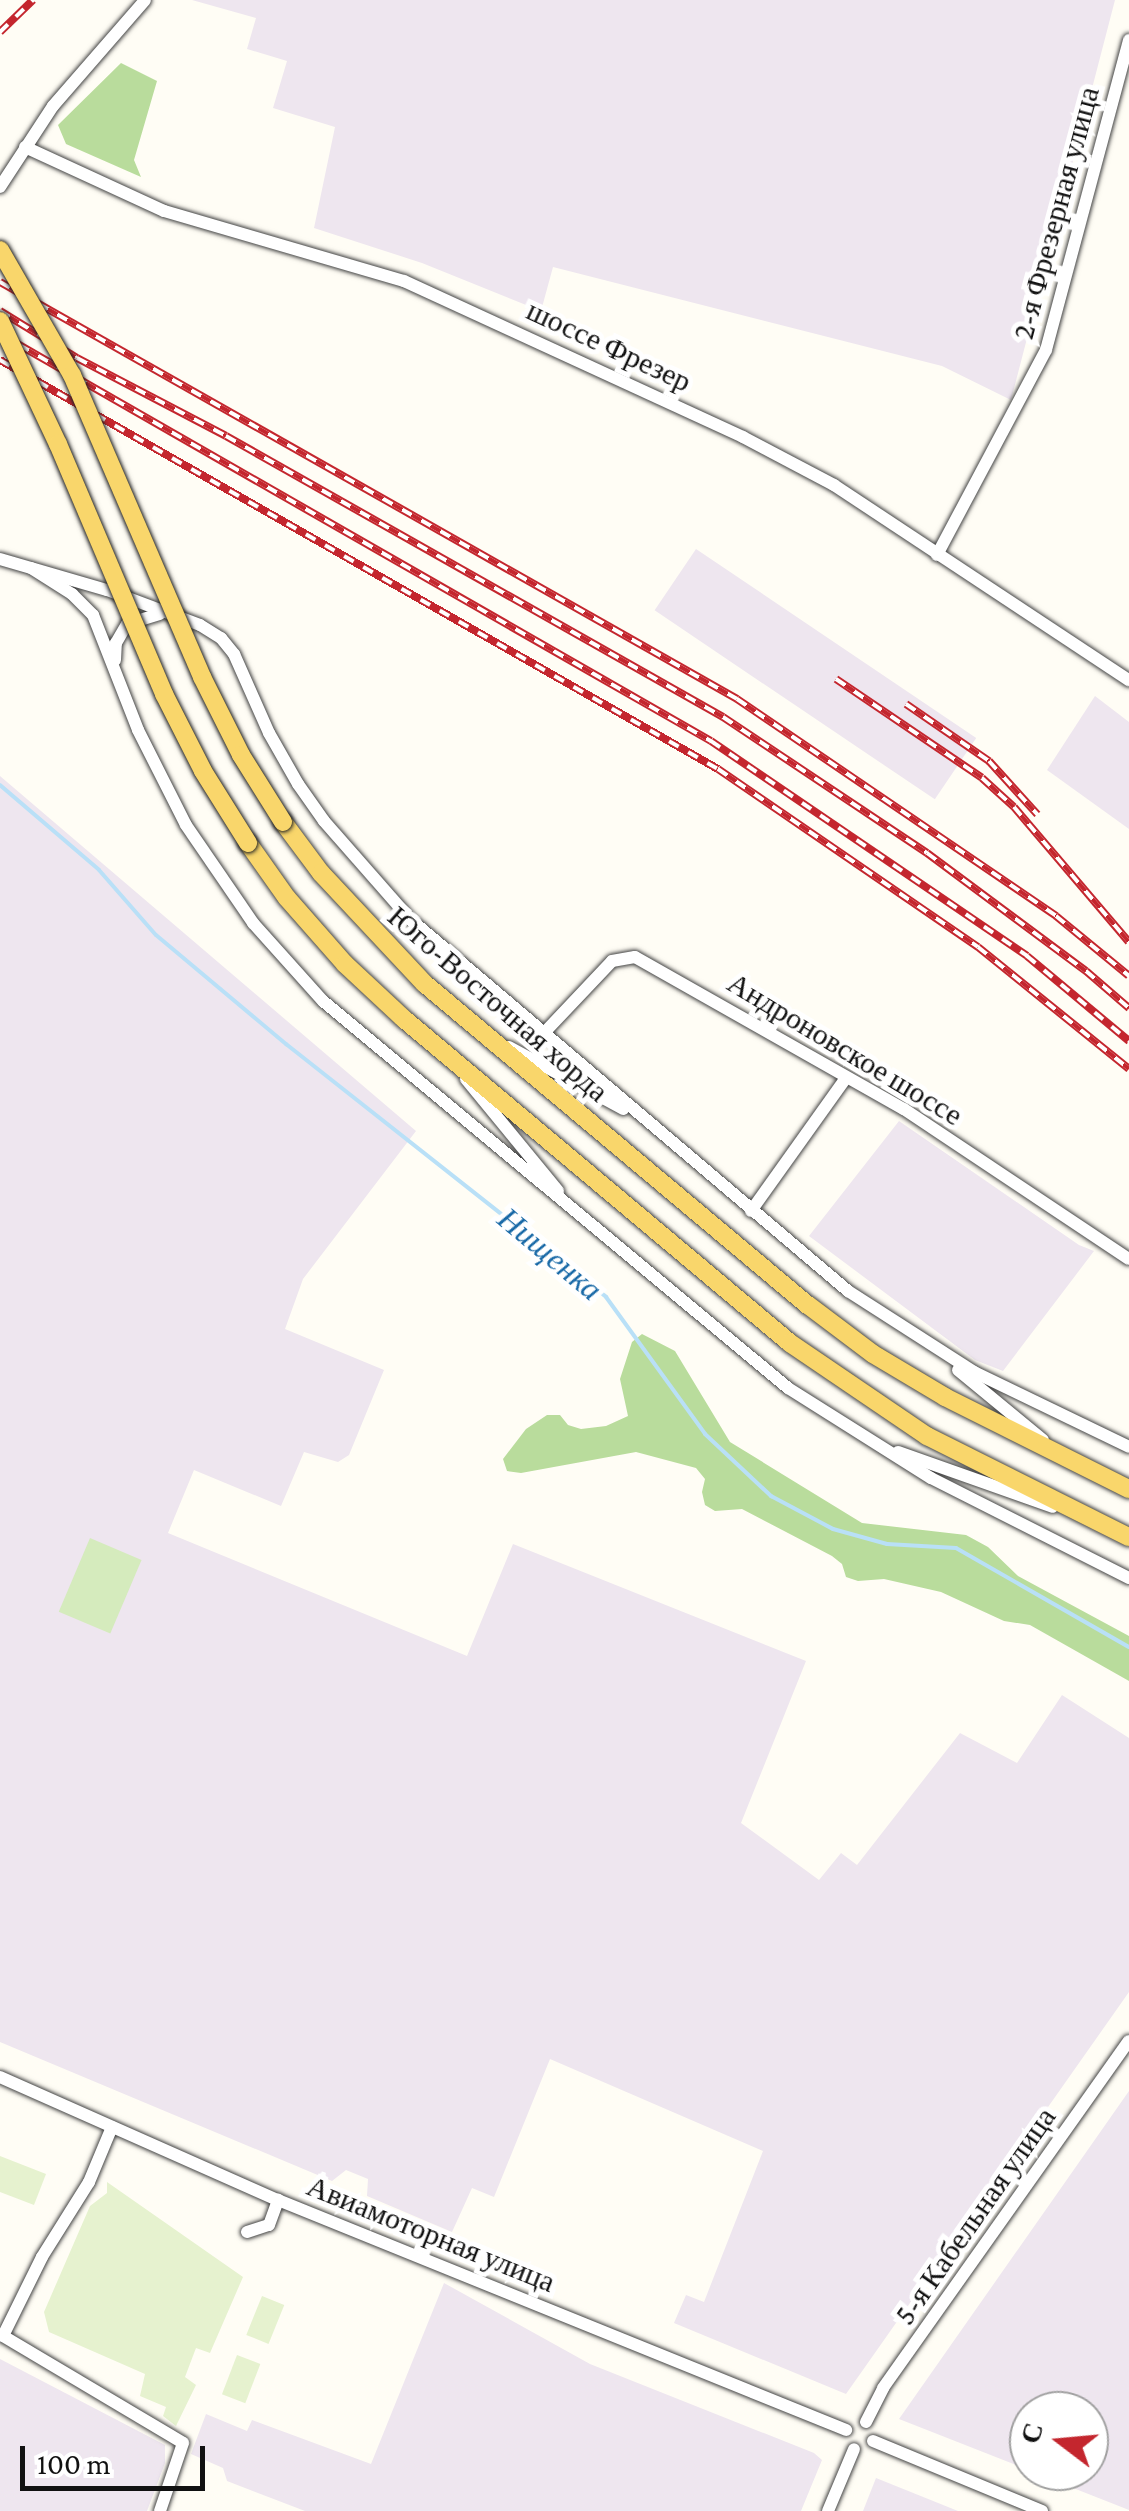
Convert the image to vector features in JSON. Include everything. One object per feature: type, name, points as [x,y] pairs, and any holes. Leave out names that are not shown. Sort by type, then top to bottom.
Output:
[{"type":"main road","name":"Юго-Восточная хорда","points":[[0,250],[72,374],[202,677],[240,755],[283,822],[370,929],[425,984],[484,1034],[860,1344],[945,1397],[1129,1490]]},
{"type":"main road","points":[[0,321],[58,444],[164,694],[202,771],[287,898],[344,964],[724,1290],[854,1390],[986,1468],[1129,1537]]},
{"type":"street","points":[[0,187],[52,106],[145,0]]},
{"type":"street","name":"2-я Фрезерная улица","points":[[937,554],[1046,350],[1129,40]]},
{"type":"street","points":[[0,169],[25,147]]},
{"type":"street","name":"шоссе Фрезер","points":[[25,147],[164,211],[404,281],[744,437],[834,486],[1129,680]]},
{"type":"street","points":[[0,558],[200,625],[234,654],[269,733],[298,784],[410,919],[848,1291],[974,1372],[1129,1447]]},
{"type":"street","points":[[31,568],[72,594],[93,615],[138,730],[186,825],[281,957],[386,1057],[788,1388],[867,1442],[1129,1578]]},
{"type":"street","points":[[115,668],[116,643],[127,624],[145,615],[168,614]]},
{"type":"street","name":"Андроновское шоссе","points":[[543,1034],[612,960],[635,957],[904,1110],[1129,1259]]},
{"type":"street","points":[[484,1034],[648,1122]]},
{"type":"street","points":[[445,1054],[578,1214]]},
{"type":"street","points":[[751,1212],[846,1078]]},
{"type":"street","points":[[922,1341],[1068,1460]]},
{"type":"street","points":[[867,1442],[1103,1524]]},
{"type":"street","name":"5-я Кабельная улица","points":[[866,2422],[883,2388],[1129,2041]]},
{"type":"street","name":"Авиамоторная улица","points":[[0,2077],[278,2200],[846,2430]]},
{"type":"street","points":[[112,2127],[89,2182],[42,2257],[3,2336],[184,2443],[160,2511]]},
{"type":"street","points":[[247,2232],[269,2225],[278,2200]]},
{"type":"street","points":[[856,2421],[866,2422],[874,2432],[873,2441],[863,2450],[854,2449],[847,2443],[846,2430],[856,2421]]},
{"type":"street","points":[[873,2441],[1042,2511]]},
{"type":"street","points":[[828,2511],[854,2449]]},
{"type":"shaded area","points":[[192,0],[1115,0],[1011,400],[942,366],[553,267],[541,311],[422,263],[314,228],[335,127],[273,108],[287,61],[247,49],[256,18]]},
{"type":"shaded area","points":[[696,549],[976,738],[935,799],[655,610]]},
{"type":"shaded area","points":[[1095,696],[1129,722],[1129,829],[1047,770]]},
{"type":"shaded area","points":[[0,776],[416,1131],[303,1279],[285,1329],[384,1370],[349,1455],[338,1462],[304,1452],[281,1506],[194,1470],[168,1533],[467,1656],[513,1544],[806,1661],[741,1823],[819,1880],[841,1853],[857,1865],[960,1733],[1017,1763],[1062,1695],[1129,1738],[1129,1992],[846,2394],[674,2323],[686,2295],[704,2302],[763,2151],[550,2059],[494,2197],[472,2188],[452,2232],[367,2196],[368,2179],[346,2170],[332,2181],[0,2042]]},
{"type":"shaded area","points":[[899,1121],[1079,1245],[1094,1251],[1003,1371],[975,1360],[809,1236]]},
{"type":"shaded area","points":[[1129,2091],[1129,2510],[1081,2491],[1109,2491],[1109,2391],[1009,2391],[1009,2462],[899,2419]]},
{"type":"shaded area","points":[[444,2283],[590,2364],[814,2453],[822,2460],[801,2511],[305,2511],[227,2481],[223,2468],[191,2454],[206,2414],[247,2431],[252,2420],[371,2464]]},
{"type":"shaded area","points":[[0,2359],[165,2445],[165,2463],[147,2511],[0,2511]]},
{"type":"shaded area","points":[[876,2478],[958,2511],[863,2511]]},
{"type":"green space","points":[[121,63],[157,81],[134,160],[141,177],[66,144],[58,125]]},
{"type":"green space","points":[[642,1334],[675,1351],[730,1442],[862,1523],[966,1535],[988,1547],[1018,1576],[1129,1636],[1129,1681],[1030,1625],[1004,1621],[941,1592],[884,1579],[858,1581],[846,1577],[842,1564],[832,1556],[742,1509],[715,1511],[705,1505],[705,1479],[696,1468],[636,1452],[521,1473],[507,1471],[503,1459],[526,1429],[547,1415],[560,1415],[568,1425],[581,1429],[606,1426],[628,1416],[620,1379],[632,1342]]},
{"type":"green space","points":[[90,1538],[142,1560],[110,1634],[59,1612]]},
{"type":"green space","points":[[0,2156],[46,2174],[34,2205],[0,2192]]},
{"type":"green space","points":[[107,2182],[243,2277],[210,2353],[196,2348],[185,2377],[196,2385],[176,2426],[163,2416],[166,2407],[140,2396],[145,2374],[49,2332],[44,2312],[90,2206],[107,2193]]},
{"type":"green space","points":[[262,2296],[284,2305],[269,2344],[246,2335]]},
{"type":"green space","points":[[237,2355],[260,2364],[245,2403],[222,2394]]},
{"type":"waterway","name":"Нищенка","points":[[0,785],[99,870],[156,935],[286,1044],[606,1297],[705,1434],[771,1496],[833,1529],[887,1544],[956,1548],[1129,1647]]},
{"type":"railway","points":[[0,32],[33,0]]},
{"type":"railway","points":[[0,282],[737,699],[1056,916],[1129,976]]},
{"type":"railway","points":[[0,311],[77,358],[226,436],[723,717],[927,853],[1086,971],[1129,1008]]},
{"type":"railway","points":[[0,334],[711,741],[1027,956],[1129,1041]]},
{"type":"railway","points":[[0,360],[718,769],[978,947],[1129,1069]]},
{"type":"railway","points":[[836,679],[982,778],[1014,807],[1129,942]]},
{"type":"railway","points":[[906,704],[989,761],[1037,814]]}]
